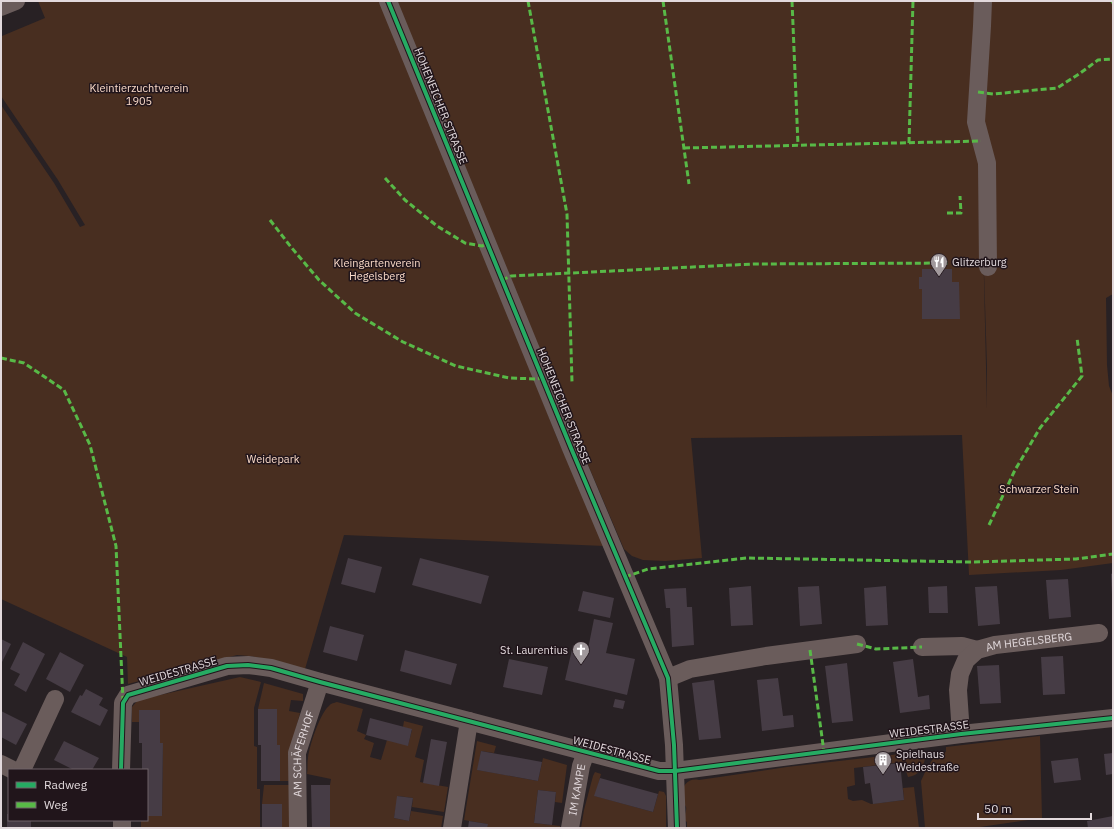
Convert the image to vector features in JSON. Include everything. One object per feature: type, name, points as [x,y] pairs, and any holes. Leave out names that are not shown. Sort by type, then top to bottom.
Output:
[{"type":"street","points":[[1,7],[16,1]]},
{"type":"street","name":"HOHENEICHER STRASSE","points":[[388,1],[571,448],[668,678],[675,771],[677,828]]},
{"type":"street","points":[[983,1],[976,122],[987,163],[988,267]]},
{"type":"street","name":"AM HEGELSBERG","points":[[961,734],[958,690],[960,674],[966,660],[977,650],[994,645],[1099,634]]},
{"type":"street","points":[[668,678],[690,669],[766,656],[857,644]]},
{"type":"street","points":[[922,647],[962,646],[977,650]]},
{"type":"street","name":"WEIDESTRASSE","points":[[121,769],[123,703],[128,695],[227,666],[248,665],[271,668],[659,771],[675,771],[961,734],[1113,718]]},
{"type":"street","name":"AM SCHÄFERHOF","points":[[298,828],[297,753],[320,682]]},
{"type":"street","points":[[22,769],[55,699]]},
{"type":"street","points":[[452,828],[469,721]]},
{"type":"street","name":"IM KAMPE","points":[[570,828],[581,766],[586,752]]},
{"type":"street","points":[[1,764],[11,769]]},
{"type":"green space","points":[[38,1],[383,1],[558,440],[605,546],[344,535],[305,669],[263,658],[237,655],[128,684],[127,657],[1,599],[1,105],[54,183],[80,227],[85,225],[58,180],[1,96],[1,35],[2,36],[45,18]]},
{"type":"green space","name":"Schwarzer Stein","points":[[395,1],[1113,1],[1113,294],[1106,298],[1107,365],[1109,386],[1113,396],[1113,563],[1061,570],[969,575],[962,435],[691,438],[702,558],[665,561],[643,560],[632,556],[624,549]],"holes":[[[983,239],[987,367],[987,409]]]},
{"type":"green space","points":[[240,677],[261,682],[254,708],[254,746],[257,747],[257,789],[260,789],[260,828],[141,828],[141,821],[148,821],[148,816],[162,816],[163,744],[160,743],[160,710],[139,710],[139,722],[132,722],[132,707],[138,700]]},
{"type":"green space","points":[[264,683],[303,694],[303,701],[291,700],[289,711],[300,713],[295,732],[290,781],[280,781],[280,745],[277,745],[277,709],[258,709]]},
{"type":"green space","points":[[337,702],[363,709],[357,731],[366,735],[364,739],[374,743],[370,757],[381,760],[387,740],[408,745],[412,730],[403,727],[404,721],[423,726],[415,757],[424,760],[420,782],[448,787],[444,812],[412,807],[413,798],[398,796],[394,818],[409,821],[411,811],[443,816],[441,828],[330,828],[331,779],[307,774],[309,753],[319,723],[330,705]]},
{"type":"green space","points":[[1040,736],[1042,818],[973,828],[925,828],[921,781],[935,755],[946,752],[946,747]]},
{"type":"green space","points":[[477,741],[496,746],[494,753],[481,751],[478,770],[538,781],[543,758],[567,765],[562,803],[555,802],[556,792],[538,790],[534,823],[560,826],[560,828],[487,828],[487,824],[464,820]]},
{"type":"green space","points":[[926,751],[922,768],[913,776],[908,777],[903,762],[854,768],[855,785],[847,787],[848,799],[853,801],[862,800],[871,804],[904,800],[903,788],[914,787],[919,828],[687,828],[687,822],[684,820],[686,807],[683,801],[682,792],[687,782],[691,780]]},
{"type":"green space","points":[[595,772],[601,774],[595,796],[653,812],[659,791],[664,792],[666,796],[666,828],[581,828],[584,810]]},
{"type":"green space","points":[[264,785],[291,785],[291,828],[282,828],[282,804],[262,804]]},
{"type":"building","points":[[922,269],[952,269],[952,282],[959,282],[960,319],[922,319],[922,289],[919,289],[919,277],[922,277]]},
{"type":"building","points":[[348,558],[382,567],[375,593],[341,584]]},
{"type":"building","points":[[420,558],[489,576],[481,604],[412,585]]},
{"type":"building","points":[[1113,573],[1113,595],[1112,595],[1111,574]]},
{"type":"building","points":[[1068,579],[1071,617],[1049,619],[1046,580]]},
{"type":"building","points":[[751,586],[753,625],[731,626],[729,588]]},
{"type":"building","points":[[819,586],[822,624],[800,626],[798,587]]},
{"type":"building","points":[[886,586],[888,625],[866,626],[864,588]]},
{"type":"building","points":[[947,586],[948,613],[929,613],[928,587]]},
{"type":"building","points":[[997,586],[1000,624],[978,626],[975,587]]},
{"type":"building","points":[[686,588],[687,607],[692,607],[694,645],[672,647],[670,608],[666,608],[664,589]]},
{"type":"building","points":[[583,591],[614,598],[610,618],[578,611]]},
{"type":"building","points":[[594,619],[613,623],[606,653],[635,659],[627,695],[565,680],[573,645],[588,649]]},
{"type":"building","points":[[330,626],[364,635],[357,661],[323,652]]},
{"type":"building","points":[[1,639],[11,644],[1,664]]},
{"type":"building","points":[[23,642],[45,654],[26,692],[14,685],[20,674],[10,669]]},
{"type":"building","points":[[405,650],[457,664],[451,685],[400,671]]},
{"type":"building","points":[[60,652],[84,665],[70,692],[46,679]]},
{"type":"building","points":[[1063,656],[1065,694],[1043,695],[1041,657]]},
{"type":"building","points":[[509,659],[548,667],[542,695],[503,687]]},
{"type":"building","points":[[913,659],[918,697],[929,695],[930,709],[900,713],[893,662]]},
{"type":"building","points":[[847,663],[853,721],[832,723],[825,666]]},
{"type":"building","points":[[999,665],[1001,703],[980,704],[977,666]]},
{"type":"building","points":[[778,678],[783,716],[793,715],[794,727],[762,731],[757,680]]},
{"type":"building","points":[[714,680],[721,738],[699,740],[692,683]]},
{"type":"building","points":[[86,689],[103,698],[99,705],[108,710],[100,726],[71,712],[80,695],[82,696]]},
{"type":"building","points":[[615,699],[625,701],[623,709],[613,707]]},
{"type":"building","points":[[258,709],[277,709],[277,745],[280,745],[280,781],[261,781],[261,745],[258,745]]},
{"type":"building","points":[[139,710],[160,710],[160,743],[163,743],[162,816],[148,816],[148,769],[142,769],[142,743],[139,743]]},
{"type":"building","points":[[1,711],[27,724],[16,745],[1,737]]},
{"type":"building","points":[[370,718],[412,729],[408,746],[366,735]]},
{"type":"building","points":[[431,739],[447,742],[439,786],[423,783]]},
{"type":"building","points":[[64,741],[99,758],[93,769],[72,769],[54,760]]},
{"type":"building","points":[[481,751],[542,762],[538,781],[477,770]]},
{"type":"building","points":[[1113,753],[1113,774],[1106,775],[1104,754]]},
{"type":"building","points":[[1078,758],[1081,780],[1054,783],[1051,761]]},
{"type":"building","name":"Spielhaus Weidestraße","points":[[900,763],[904,800],[873,804],[870,783],[865,784],[863,767]]},
{"type":"building","points":[[600,778],[658,794],[653,812],[594,796]]},
{"type":"building","points":[[311,785],[330,785],[330,828],[312,828]]},
{"type":"building","points":[[538,790],[556,792],[552,825],[534,823]]},
{"type":"building","points":[[397,796],[413,798],[409,821],[394,818]]},
{"type":"building","points":[[262,804],[282,804],[282,828],[262,828]]},
{"type":"building","points":[[7,814],[8,821],[31,821],[31,828],[7,828]]},
{"type":"building","points":[[1113,816],[1113,828],[1088,828],[1087,821]]},
{"type":"building","points":[[469,821],[488,824],[487,828],[468,828]]},
{"type":"marked path","points":[[528,1],[567,214],[572,382]]},
{"type":"marked path","points":[[663,1],[689,184]]},
{"type":"marked path","points":[[792,1],[798,145]]},
{"type":"marked path","points":[[909,143],[913,1]]},
{"type":"marked path","points":[[978,92],[993,94],[1057,88],[1098,60],[1113,59]]},
{"type":"marked path","points":[[684,148],[981,141]]},
{"type":"marked path","points":[[385,178],[405,200],[437,226],[465,243],[482,246],[487,244]]},
{"type":"marked path","points":[[947,213],[961,213],[960,196]]},
{"type":"marked path","points":[[270,220],[319,280],[355,313],[403,342],[456,366],[509,378],[542,378]]},
{"type":"marked path","points":[[502,280],[511,276],[753,264],[950,263]]},
{"type":"marked path","points":[[989,525],[1015,470],[1040,428],[1082,376],[1077,338]]},
{"type":"marked path","points":[[1,358],[24,363],[64,390],[90,445],[116,546],[123,701]]},
{"type":"marked path","points":[[625,577],[648,569],[747,558],[971,562],[1076,559],[1113,554]]},
{"type":"marked path","points":[[857,644],[876,649],[922,647]]},
{"type":"marked path","points":[[810,650],[824,752]]},
{"type":"cycle path","points":[[388,1],[571,448],[668,678],[674,745],[677,828]]},
{"type":"cycle path","points":[[121,769],[123,703],[128,695],[227,666],[248,665],[271,668],[659,771],[675,771],[961,734],[1113,718]]},
{"type":"place","name":"Glitzerburg","points":[[939,277]]},
{"type":"place","name":"St. Laurentius","points":[[581,665]]},
{"type":"place","name":"Spielhaus Weidestraße","points":[[883,775]]},
{"type":"park label","name":"Kleintierzuchtverein 1905","points":[[139,94]]},
{"type":"park label","name":"Kleingartenverein Hegelsberg","points":[[377,269]]},
{"type":"park label","name":"Weidepark","points":[[273,459]]}]
